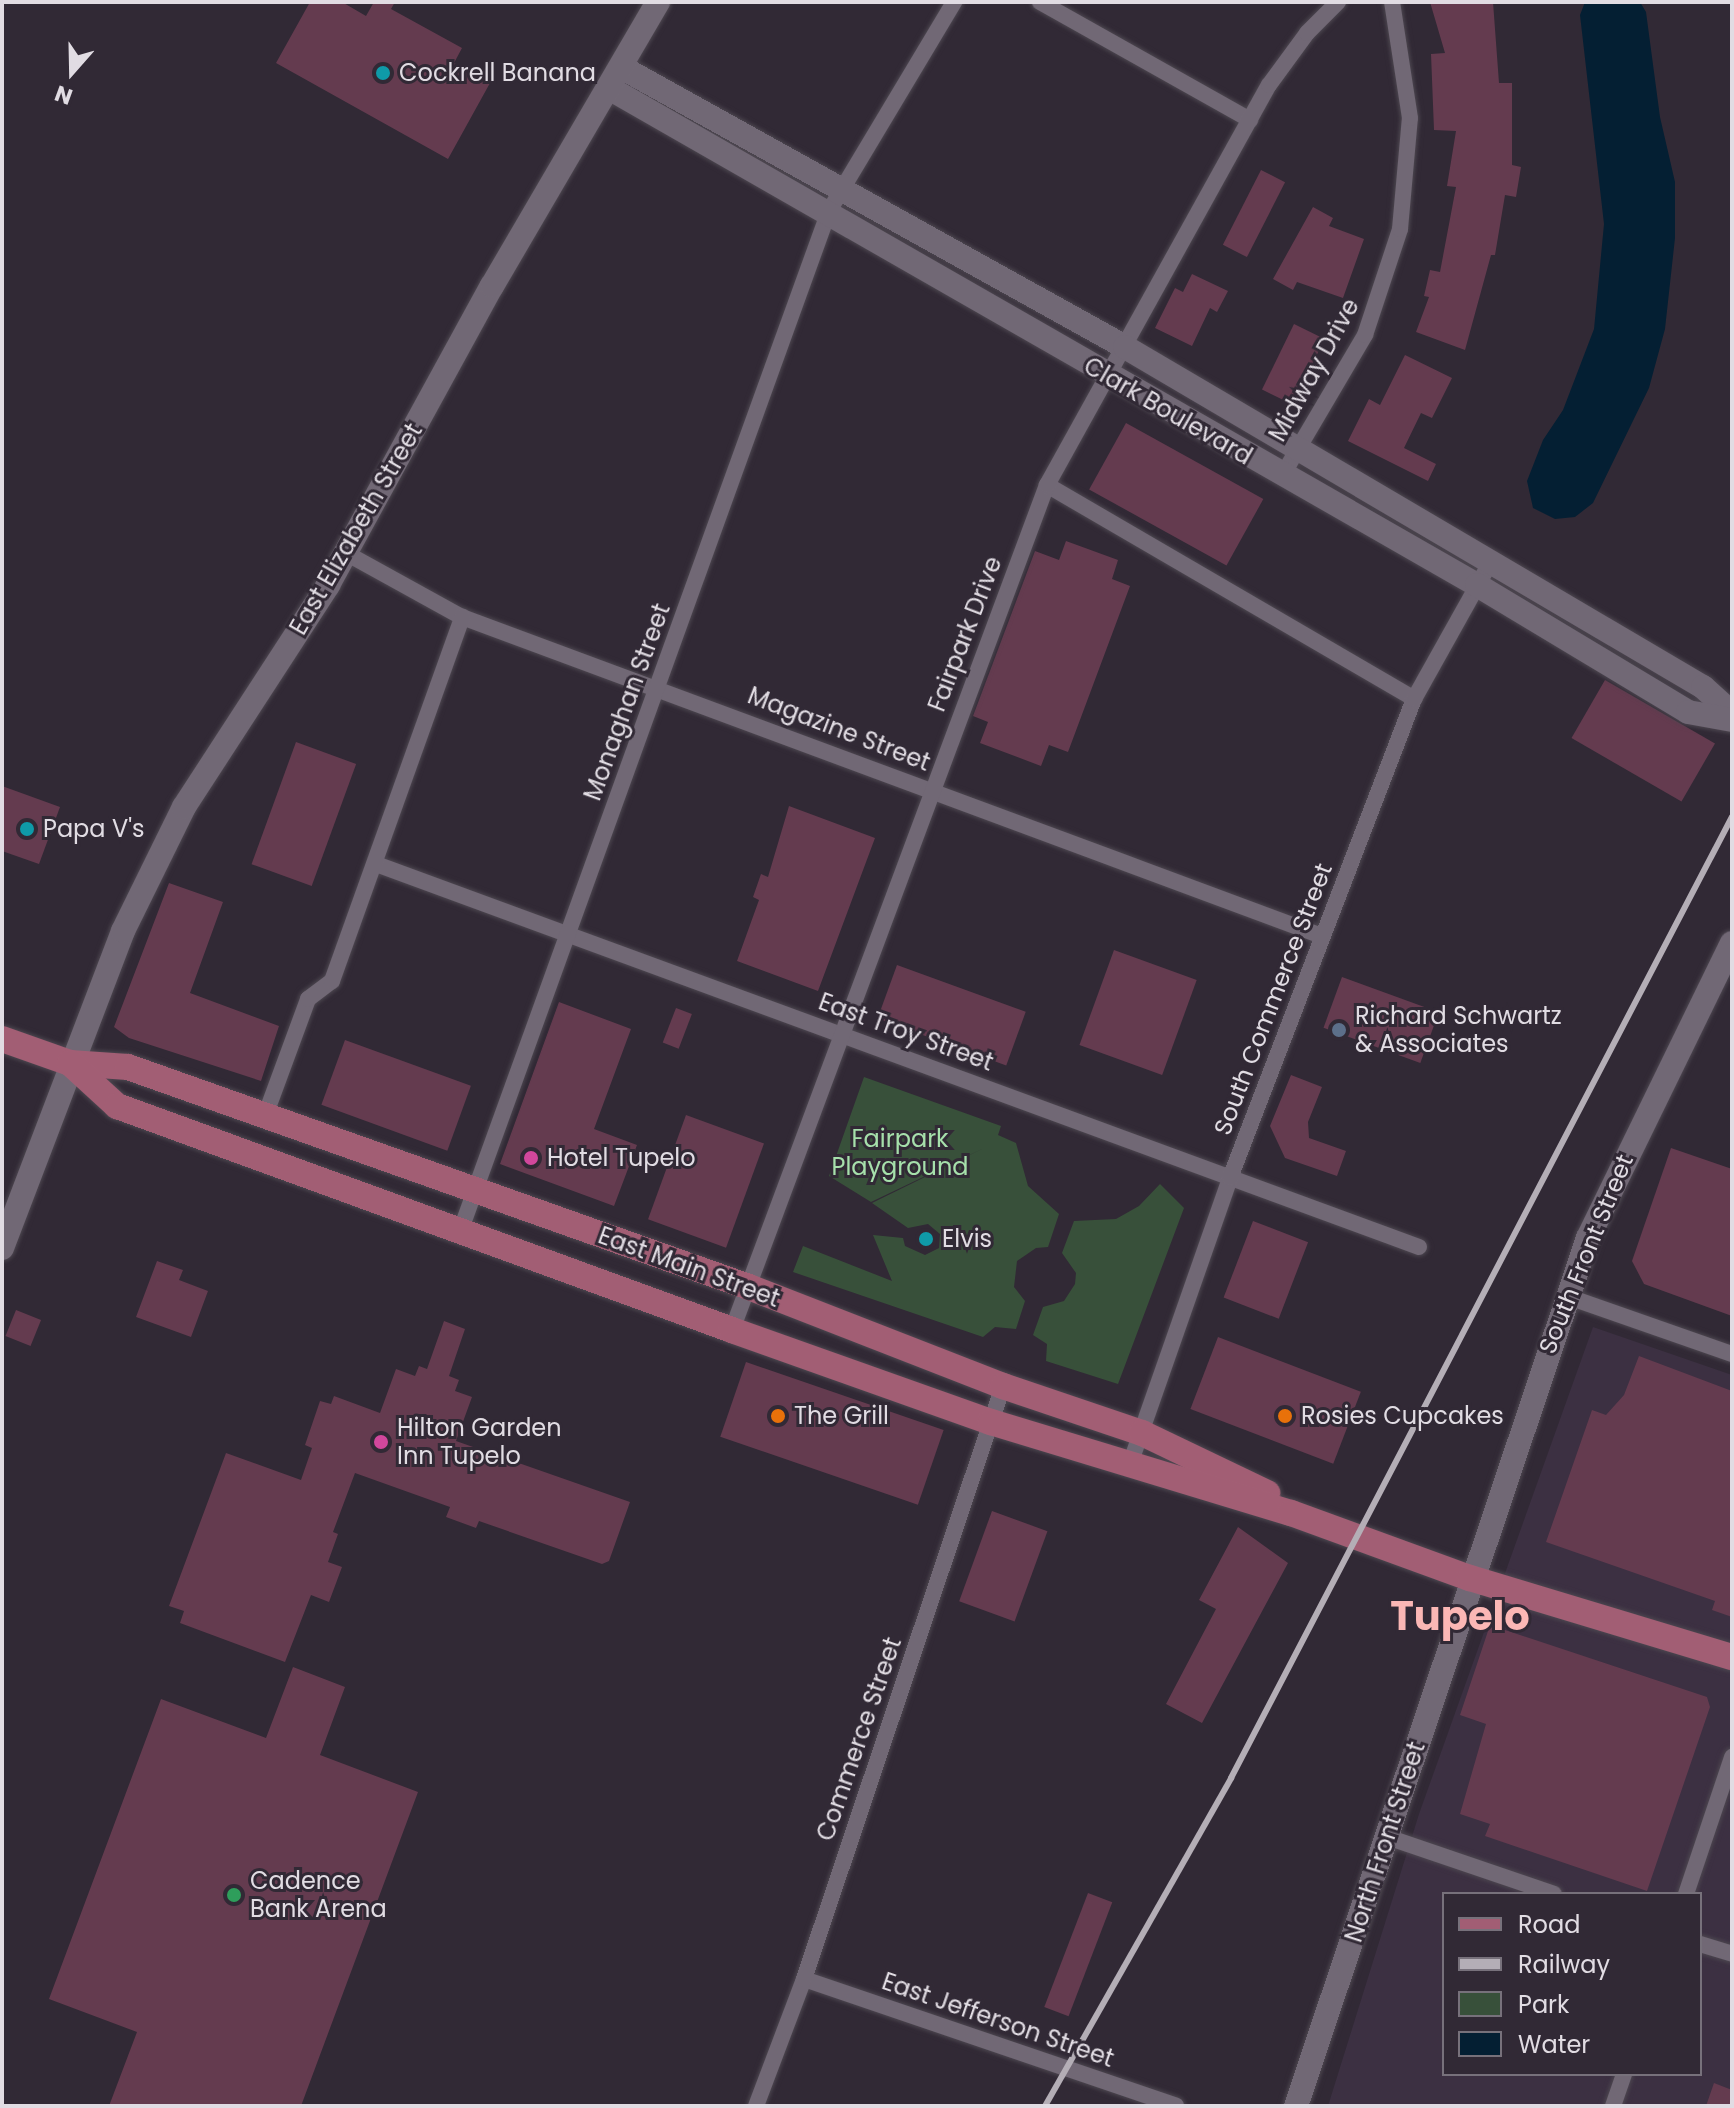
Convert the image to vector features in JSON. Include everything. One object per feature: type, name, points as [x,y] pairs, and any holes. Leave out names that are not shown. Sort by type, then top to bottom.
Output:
[{"type":"main road","name":"East Main Street","points":[[2,1039],[70,1063],[116,1063],[749,1287],[1003,1386],[1142,1433],[1263,1489],[1291,1513]]},
{"type":"main road","name":"East Main Street","points":[[70,1063],[117,1106],[732,1330],[991,1422],[1291,1513],[1470,1578],[1732,1657]]},
{"type":"street","name":"East Elizabeth Street","points":[[2,1248],[70,1063],[123,931],[184,807],[346,553],[658,2]]},
{"type":"street","name":"Monaghan Street","points":[[460,1232],[829,211],[954,2]]},
{"type":"street","points":[[1040,2],[1250,120]]},
{"type":"street","name":"Fairpark Drive","points":[[732,1330],[830,1058],[845,1034],[932,790],[1047,485],[1286,59],[1338,2]]},
{"type":"street","name":"Midway Drive","points":[[1282,476],[1365,335],[1400,229],[1410,118],[1392,2]]},
{"type":"street","name":"Clark Boulevard","points":[[615,77],[841,189],[1125,347],[1297,451],[1703,687],[1732,713]]},
{"type":"street","name":"Clark Boulevard","points":[[615,77],[829,211],[1108,377],[1477,585],[1688,712],[1732,720]]},
{"type":"street","points":[[1047,485],[1414,699]]},
{"type":"street","name":"Magazine Street","points":[[346,553],[462,617],[658,686],[1322,936]]},
{"type":"street","name":"South Commerce Street","points":[[1130,1464],[1230,1178],[1414,699],[1490,563]]},
{"type":"street","points":[[265,1116],[308,999],[332,981],[462,617]]},
{"type":"street","name":"East Troy Street","points":[[376,864],[1419,1247]]},
{"type":"street","name":"South Front Street","points":[[1470,1578],[1566,1296],[1616,1173],[1732,943]]},
{"type":"street","points":[[1566,1296],[1732,1354]]},
{"type":"street","name":"Commerce Street","points":[[756,2106],[804,1979],[1003,1386]]},
{"type":"street","name":"North Front Street","points":[[1296,2106],[1470,1578]]},
{"type":"street","points":[[1687,1892],[1732,1757]]},
{"type":"street","points":[[1387,1837],[1548,1892]]},
{"type":"street","points":[[1702,1945],[1732,1954]]},
{"type":"street","name":"East Jefferson Street","points":[[804,1979],[1176,2106]]},
{"type":"street","points":[[1613,2106],[1623,2076]]},
{"type":"shaded area","points":[[1593,1327],[1732,1375],[1732,2106],[1328,2106],[1419,1814]]},
{"type":"green space","name":"Fairpark Playground","points":[[864,1077],[1001,1126],[998,1135],[1016,1143],[1028,1186],[1059,1214],[1048,1247],[1036,1248],[1017,1261],[1014,1287],[1025,1301],[1016,1329],[995,1327],[983,1337],[793,1272],[803,1246],[892,1281],[873,1235],[903,1238],[905,1246],[925,1255],[939,1248],[940,1234],[928,1224],[908,1228],[872,1203],[984,1148],[871,1202],[829,1176]]},
{"type":"green space","points":[[1160,1184],[1184,1208],[1118,1384],[1046,1361],[1047,1344],[1033,1335],[1043,1307],[1064,1301],[1075,1284],[1076,1273],[1062,1253],[1074,1221],[1116,1219],[1139,1206]]},
{"type":"water","points":[[1585,2],[1640,2],[1646,12],[1660,117],[1675,182],[1675,238],[1665,329],[1649,388],[1593,503],[1575,517],[1555,519],[1533,508],[1527,481],[1543,440],[1563,410],[1594,329],[1604,224],[1580,15]]},
{"type":"building","name":"Cockrell Banana","points":[[310,2],[342,2],[366,16],[374,2],[395,2],[391,9],[462,48],[454,63],[490,83],[448,159],[276,63]]},
{"type":"building","points":[[1430,2],[1493,2],[1499,83],[1512,83],[1512,165],[1521,167],[1516,197],[1505,195],[1495,255],[1491,255],[1465,350],[1416,332],[1429,297],[1424,296],[1430,270],[1440,272],[1456,187],[1447,186],[1456,131],[1434,130],[1431,54],[1445,53]]},
{"type":"building","points":[[1261,170],[1285,182],[1247,257],[1223,245]]},
{"type":"building","points":[[1313,207],[1333,218],[1329,226],[1364,239],[1343,298],[1297,282],[1293,290],[1273,279]]},
{"type":"building","points":[[1192,274],[1228,291],[1217,312],[1210,308],[1192,346],[1155,328],[1175,288],[1183,292]]},
{"type":"building","points":[[1294,324],[1325,339],[1293,405],[1262,390]]},
{"type":"building","points":[[1405,355],[1452,378],[1432,418],[1421,413],[1404,448],[1436,464],[1428,481],[1348,441],[1369,399],[1380,405]]},
{"type":"building","points":[[1126,423],[1263,499],[1226,566],[1089,489]]},
{"type":"building","points":[[1066,541],[1118,560],[1112,579],[1130,586],[1068,752],[1049,745],[1041,766],[980,743],[988,722],[973,716],[1035,551],[1059,560]]},
{"type":"building","points":[[1605,680],[1715,743],[1681,802],[1572,738]]},
{"type":"building","points":[[296,742],[356,764],[312,886],[252,864]]},
{"type":"building","name":"Papa V's","points":[[2,786],[60,807],[39,864],[2,851]]},
{"type":"building","points":[[789,806],[875,838],[818,991],[737,961],[759,900],[753,897],[761,874],[768,877]]},
{"type":"building","points":[[169,883],[223,902],[190,993],[279,1026],[261,1081],[129,1038],[114,1027]]},
{"type":"building","points":[[1114,950],[1197,980],[1162,1075],[1079,1045]]},
{"type":"building","points":[[897,965],[1026,1012],[1006,1065],[878,1019]]},
{"type":"building","points":[[1342,977],[1439,1012],[1420,1063],[1324,1028]]},
{"type":"building","points":[[559,1002],[631,1029],[594,1129],[637,1145],[614,1206],[500,1164]]},
{"type":"building","points":[[676,1008],[692,1014],[679,1049],[663,1043]]},
{"type":"building","points":[[345,1040],[471,1086],[447,1151],[321,1105]]},
{"type":"building","points":[[1291,1075],[1322,1087],[1308,1122],[1309,1138],[1346,1151],[1337,1176],[1285,1158],[1270,1126]]},
{"type":"building","points":[[686,1115],[764,1143],[726,1248],[648,1219]]},
{"type":"building","points":[[1671,1148],[1732,1169],[1732,1316],[1644,1284],[1632,1261]]},
{"type":"building","points":[[1253,1221],[1308,1242],[1279,1319],[1224,1298]]},
{"type":"building","points":[[157,1261],[183,1270],[179,1280],[208,1291],[191,1337],[136,1317]]},
{"type":"building","points":[[16,1310],[41,1320],[31,1346],[6,1336]]},
{"type":"building","points":[[444,1321],[465,1329],[449,1376],[459,1380],[455,1391],[472,1397],[456,1441],[630,1502],[609,1561],[602,1564],[479,1521],[476,1528],[446,1517],[450,1507],[355,1473],[333,1532],[338,1534],[328,1562],[342,1567],[329,1602],[311,1595],[285,1662],[180,1623],[184,1611],[169,1606],[226,1453],[301,1480],[312,1448],[305,1445],[320,1401],[331,1404],[334,1396],[380,1413],[396,1369],[415,1376],[419,1366],[427,1369]]},
{"type":"building","points":[[1218,1337],[1361,1392],[1333,1464],[1190,1409]]},
{"type":"building","points":[[1639,1356],[1732,1391],[1732,1617],[1712,1610],[1715,1601],[1546,1542],[1592,1410],[1606,1415],[1624,1395]]},
{"type":"building","points":[[746,1362],[944,1430],[918,1505],[720,1437]]},
{"type":"building","points":[[992,1511],[1047,1531],[1015,1621],[959,1601]]},
{"type":"building","points":[[1238,1527],[1288,1563],[1202,1723],[1166,1704],[1216,1609],[1199,1600]]},
{"type":"building","points":[[1490,1625],[1707,1697],[1710,1707],[1647,1891],[1485,1836],[1490,1824],[1460,1814],[1486,1724],[1460,1715]]},
{"type":"building","name":"Cadence Bank Arena","points":[[293,1667],[345,1687],[320,1755],[418,1792],[301,2106],[109,2106],[137,2032],[49,1999],[161,1699],[266,1738]]},
{"type":"building","points":[[1088,1893],[1112,1902],[1069,2016],[1044,2007]]},
{"type":"building","points":[[1714,2083],[1732,2090],[1732,2106],[1706,2106]]},
{"type":"railway","points":[[1045,2106],[1231,1778],[1732,817]]},
{"type":"place","name":"Cockrell Banana","points":[[383,73]]},
{"type":"place","name":"Papa V's","points":[[27,829]]},
{"type":"place","name":"Richard Schwartz & Associates","points":[[1339,1030]]},
{"type":"place","name":"Hotel Tupelo","points":[[531,1158]]},
{"type":"place","name":"Elvis","points":[[926,1239]]},
{"type":"place","name":"The Grill","points":[[778,1416]]},
{"type":"place","name":"Rosies Cupcakes","points":[[1285,1416]]},
{"type":"place","name":"Hilton Garden Inn Tupelo","points":[[381,1442]]},
{"type":"place","name":"Cadence Bank Arena","points":[[234,1895]]},
{"type":"district","name":"Tupelo","points":[[1460,1616]]}]
